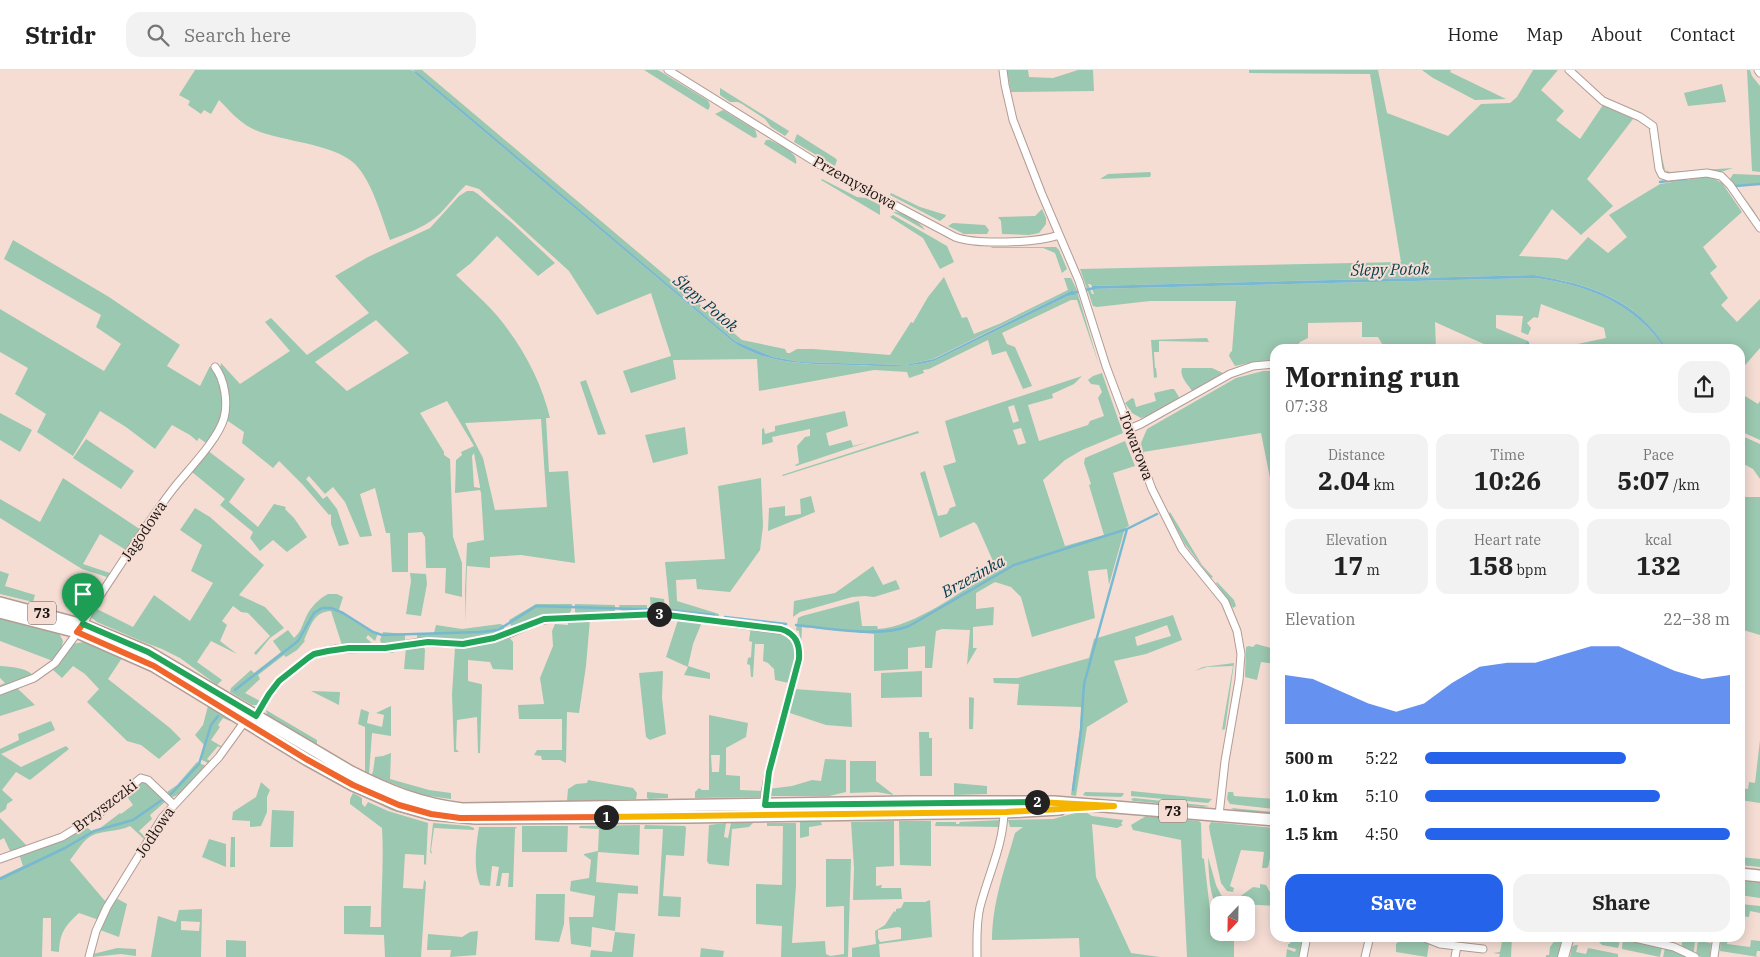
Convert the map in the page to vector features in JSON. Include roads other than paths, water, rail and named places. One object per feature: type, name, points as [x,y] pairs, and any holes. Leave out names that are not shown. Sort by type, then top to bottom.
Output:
[{"type":"main road","name":"73","points":[[0,603],[59,617],[154,666],[306,759],[353,785],[399,805],[431,814],[475,818],[765,810],[1114,806],[1270,820]]},
{"type":"main road","name":"73","points":[[0,612],[80,628],[148,652],[351,772],[376,785],[428,804],[462,809],[765,810]]},
{"type":"main road","points":[[1745,874],[1760,876]]},
{"type":"street","name":"Przemysłowa","points":[[668,70],[825,168],[958,238],[966,240],[1023,241],[1043,240],[1059,235]]},
{"type":"street","name":"Towarowa","points":[[1003,70],[1004,85],[1013,120],[1079,281],[1106,366],[1152,489],[1168,523],[1188,557],[1225,602],[1233,618],[1239,639],[1241,662],[1225,762],[1219,815]]},
{"type":"street","points":[[1569,70],[1601,100],[1640,117],[1653,126],[1659,170],[1662,175],[1668,177],[1707,172],[1721,176],[1730,185],[1760,228]]},
{"type":"street","points":[[1129,429],[1230,374],[1253,366],[1270,364]]},
{"type":"street","name":"Jagodowa","points":[[0,691],[29,680],[54,663],[80,628],[91,608],[172,491],[218,431],[224,418],[225,403],[222,381],[215,367]]},
{"type":"street","points":[[245,721],[256,716],[274,687],[285,676],[314,654],[336,649],[385,648],[428,642],[463,644],[478,642],[511,633],[538,621],[557,618],[667,614],[781,629],[789,632],[795,638],[799,646],[799,659],[769,772],[765,810]]},
{"type":"street","name":"Jodłowa","points":[[89,957],[96,931],[107,907],[171,802],[219,757],[245,721]]},
{"type":"street","name":"Brzyszczki","points":[[0,858],[62,837],[94,816],[141,778],[148,780],[171,802]]},
{"type":"street","points":[[977,957],[979,910],[999,847],[1004,807]]},
{"type":"street","points":[[1304,957],[1306,942]]},
{"type":"street","points":[[1365,957],[1369,942]]},
{"type":"street","points":[[1435,942],[1483,949]]},
{"type":"street","points":[[1563,957],[1567,942]]},
{"type":"street","points":[[1652,942],[1674,947],[1695,957]]},
{"type":"street","points":[[1714,957],[1716,942]]},
{"type":"street","points":[[1455,957],[1457,946]]},
{"type":"water","points":[[411,70],[418,73],[735,341],[773,357],[801,362],[905,365],[934,359],[1073,290],[1075,295],[1068,296],[934,361],[914,365],[894,366],[807,364],[760,355],[732,341]]},
{"type":"water","points":[[1534,275],[1593,289],[1610,297],[1641,317],[1663,344],[1640,320],[1609,299],[1574,286],[1536,278],[1092,289],[1092,286]]},
{"type":"waterway","points":[[1660,182],[1686,179]]},
{"type":"waterway","points":[[1735,186],[1760,184]]},
{"type":"waterway","points":[[1073,293],[1094,288]]},
{"type":"waterway","name":"Brzezinka","points":[[796,625],[869,632],[897,630],[909,626],[1014,565],[1127,529],[1157,514]]},
{"type":"waterway","points":[[1073,790],[1081,730],[1084,684],[1127,529]]},
{"type":"waterway","points":[[235,690],[298,641],[314,613],[322,608],[331,608],[343,613],[373,632],[382,635],[498,630],[536,606],[669,610],[714,615]]},
{"type":"waterway","points":[[725,617],[786,624]]},
{"type":"waterway","points":[[0,879],[65,848],[94,831],[133,820],[172,793],[199,764],[211,725],[218,716]]},
{"type":"water label","name":"Ślepy Potok","points":[[1390,269]]},
{"type":"water label","name":"Ślepy Potok","points":[[706,303]]}]
